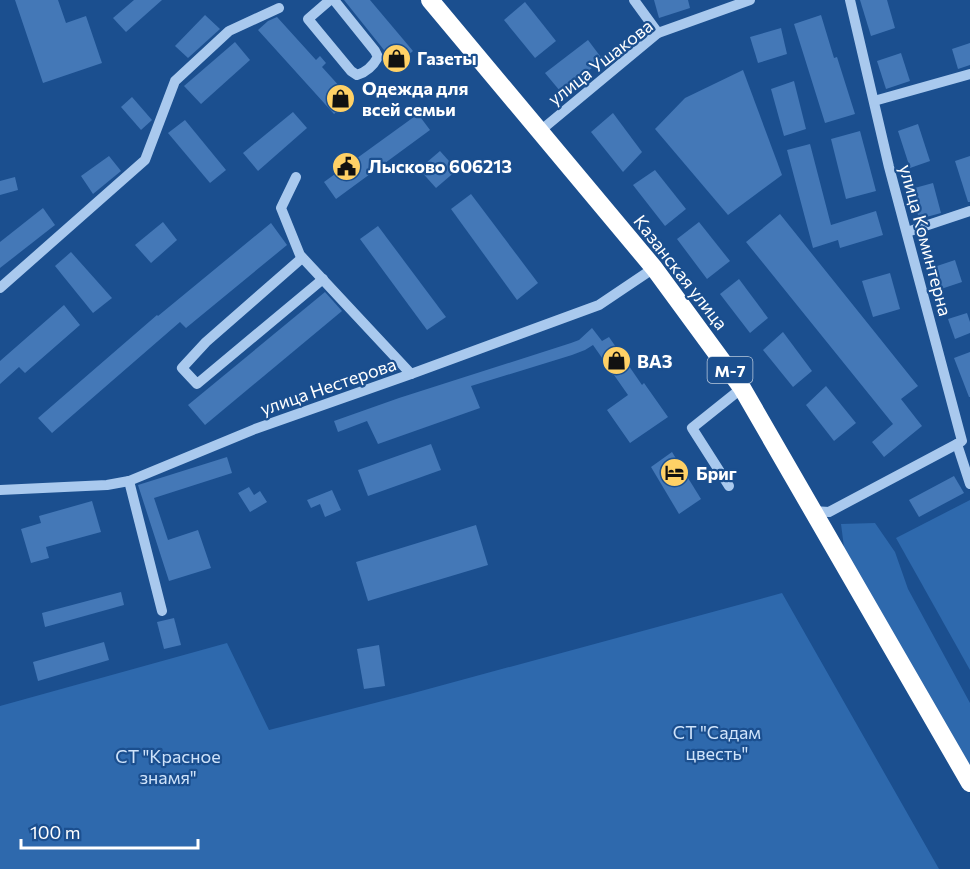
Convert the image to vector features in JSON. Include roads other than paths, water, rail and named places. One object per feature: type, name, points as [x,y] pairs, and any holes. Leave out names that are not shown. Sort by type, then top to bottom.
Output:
[{"type":"highway","name":"Казанская улица","points":[[430,0],[654,268],[742,388],[970,783]]},
{"type":"street","points":[[332,0],[378,57],[364,73],[357,75],[351,71],[308,19],[332,0]]},
{"type":"street","points":[[634,0],[658,33]]},
{"type":"street","name":"улица Ушакова","points":[[540,131],[658,33],[750,0]]},
{"type":"street","name":"улица Коминтерна","points":[[850,0],[889,167],[963,441],[970,484]]},
{"type":"street","points":[[0,288],[145,160],[175,81],[229,31],[279,8]]},
{"type":"street","points":[[874,101],[970,74]]},
{"type":"street","points":[[296,177],[281,208],[300,255],[411,374]]},
{"type":"street","points":[[907,232],[970,211]]},
{"type":"street","points":[[302,258],[206,342],[182,368],[197,384],[322,279]]},
{"type":"street","name":"улица Нестерова","points":[[0,490],[107,485],[129,481],[255,429],[599,305],[654,268]]},
{"type":"street","points":[[729,486],[692,428],[742,388]]},
{"type":"street","points":[[813,511],[829,512],[963,441]]},
{"type":"street","points":[[129,481],[162,611]]},
{"type":"place","name":"Газеты","points":[[396,58]]},
{"type":"place","name":"Одежда для всей семьи","points":[[341,98]]},
{"type":"place","name":"Лысково 606213","points":[[347,166]]},
{"type":"place","name":"ВАЗ","points":[[616,361]]},
{"type":"place","name":"Бриг","points":[[675,473]]},
{"type":"park label","name":"СТ \"Садам цвесть\"","points":[[717,742]]},
{"type":"park label","name":"СТ \"Красное знамя\"","points":[[168,766]]}]
